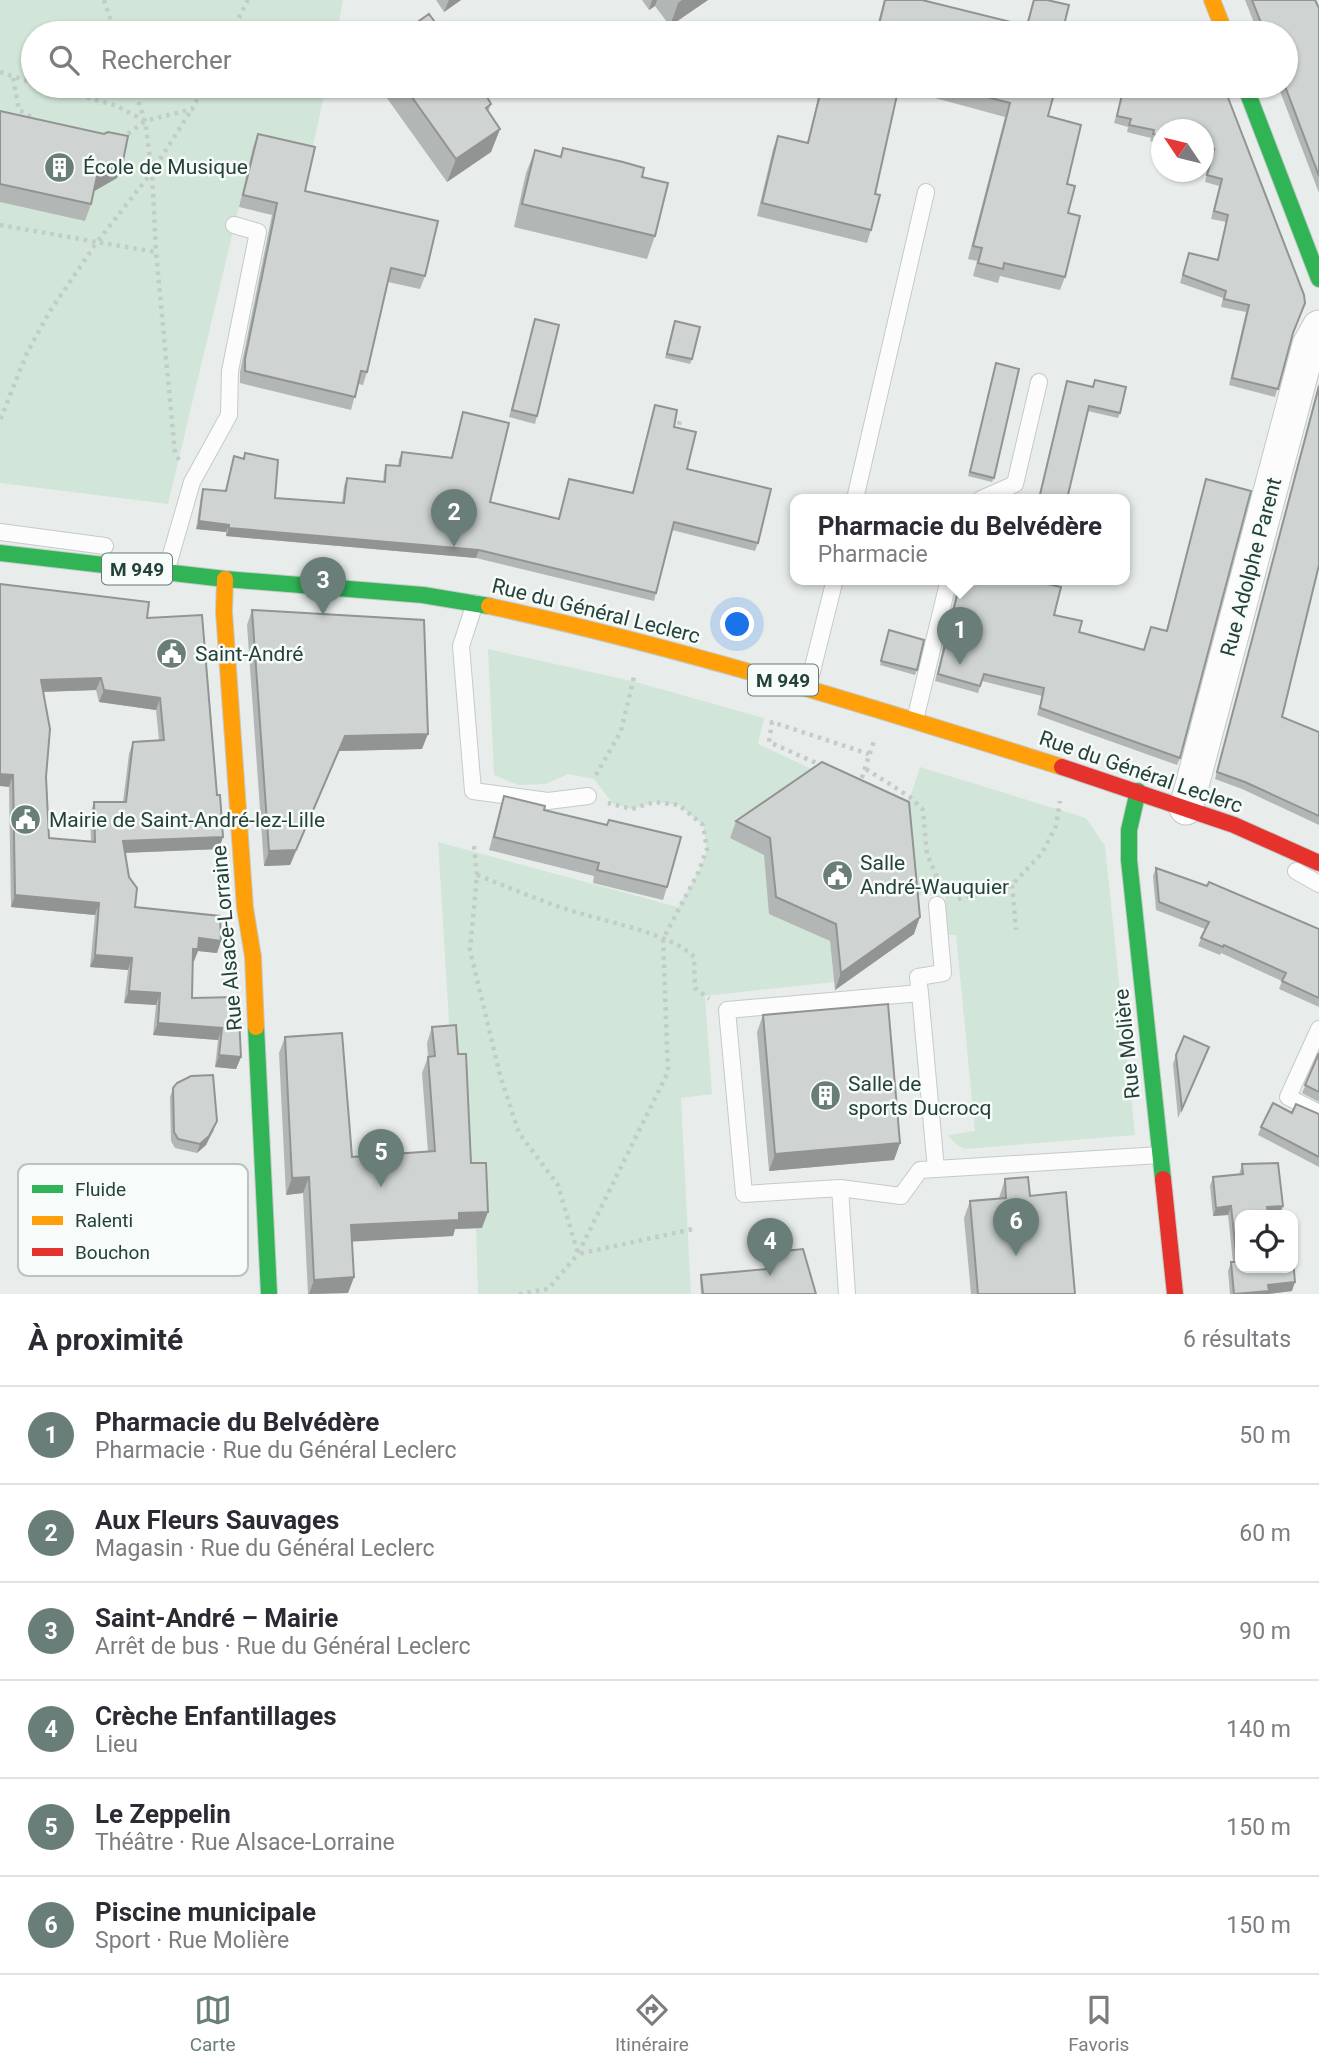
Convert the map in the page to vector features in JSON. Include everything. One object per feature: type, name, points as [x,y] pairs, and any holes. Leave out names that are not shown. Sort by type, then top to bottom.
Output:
[{"type":"street","points":[[1212,0],[1220,21]]},
{"type":"street","points":[[1250,98],[1319,279]]},
{"type":"street","name":"Rue Adolphe Parent","points":[[1186,808],[1309,345],[1319,327]]},
{"type":"street","name":"Rue du Général Leclerc","points":[[0,553],[225,579],[383,591],[475,603],[566,622],[808,687],[1138,791],[1234,825],[1319,863]]},
{"type":"street","name":"Rue Alsace-Lorraine","points":[[225,579],[224,612],[243,889],[253,957],[269,1294]]},
{"type":"street","name":"Rue Molière","points":[[1138,791],[1129,830],[1129,860],[1175,1294]]},
{"type":"lane","points":[[856,494],[926,192]]},
{"type":"lane","points":[[166,572],[165,554],[192,482],[229,415],[230,371],[258,232],[234,225]]},
{"type":"lane","points":[[992,494],[1015,484],[1039,382]]},
{"type":"lane","points":[[0,532],[121,548]]},
{"type":"lane","points":[[165,554],[190,558]]},
{"type":"lane","points":[[209,561],[275,582]]},
{"type":"lane","points":[[808,687],[834,585]]},
{"type":"lane","points":[[915,720],[948,585]]},
{"type":"lane","points":[[475,603],[461,646],[473,791],[548,801],[588,796]]},
{"type":"lane","points":[[1138,791],[1155,813],[1255,848],[1319,884]]},
{"type":"lane","points":[[936,1169],[918,976],[943,973],[937,905]]},
{"type":"lane","points":[[920,993],[727,1010],[744,1194],[840,1188],[901,1196],[920,1170],[1160,1155]]},
{"type":"lane","points":[[1319,1029],[1288,1097],[1319,1113]]},
{"type":"lane","points":[[840,1188],[847,1294]]},
{"type":"path","points":[[104,0],[111,21]]},
{"type":"path","points":[[237,21],[248,0]]},
{"type":"path","points":[[0,72],[21,80]]},
{"type":"path","points":[[13,78],[19,110],[44,125]]},
{"type":"path","points":[[93,98],[117,106],[145,121]]},
{"type":"path","points":[[137,98],[145,121],[152,172],[156,252],[175,453],[192,482]]},
{"type":"path","points":[[0,420],[27,353],[50,311],[97,242],[152,172],[198,98]]},
{"type":"path","points":[[108,137],[121,140],[145,121],[192,109]]},
{"type":"path","points":[[0,225],[156,252]]},
{"type":"path","points":[[677,434],[680,421]]},
{"type":"path","points":[[519,1294],[548,1289],[578,1255],[668,1072],[663,939],[698,873],[707,849],[703,825],[679,806],[654,803],[632,809],[588,796],[600,764],[621,732],[632,681],[647,643]]},
{"type":"path","points":[[831,770],[769,742],[772,722],[869,754]]},
{"type":"path","points":[[866,769],[910,797],[923,810],[928,854],[939,880],[937,905],[1012,885],[1042,853],[1056,827],[1059,803],[1071,770]]},
{"type":"path","points":[[854,796],[863,779]]},
{"type":"path","points":[[474,846],[477,875],[470,950],[500,1075],[519,1133],[558,1185],[578,1255]]},
{"type":"path","points":[[477,875],[566,910],[663,939],[687,949],[694,957],[695,988],[727,1010]]},
{"type":"path","points":[[1012,885],[1016,930]]},
{"type":"path","points":[[578,1255],[693,1229]]},
{"type":"green space","points":[[0,0],[343,0],[339,21],[21,21],[21,98],[323,98],[310,160],[253,148],[168,504],[0,483]]},
{"type":"green space","points":[[488,649],[632,681],[764,718],[758,744],[816,771],[738,842],[764,855],[770,914],[830,941],[834,982],[705,996],[712,1094],[681,1098],[691,1294],[478,1294],[476,1228],[482,1228],[465,1180],[452,1071],[438,842],[678,907],[698,873],[707,850],[703,825],[679,805],[655,802],[632,809],[613,804],[594,779],[568,774],[546,784],[518,785],[494,775]]},
{"type":"green space","points":[[920,767],[1086,818],[1105,846],[1135,1135],[965,1149],[948,1135],[975,1131],[956,935],[948,935],[945,896],[910,895],[903,819]]},
{"type":"building","points":[[885,0],[922,0],[1007,21],[880,21]]},
{"type":"building","points":[[1034,0],[1069,5],[1065,21],[1028,21]]},
{"type":"building","points":[[1252,0],[1315,0],[1319,8],[1319,176],[1290,98],[1298,98],[1298,21],[1260,21]]},
{"type":"building","points":[[429,14],[434,21],[419,21]]},
{"type":"building","points":[[413,98],[488,98],[491,104],[486,108],[500,129],[456,159]]},
{"type":"building","points":[[819,98],[896,98],[875,194],[880,195],[871,230],[762,203],[778,136],[808,143]]},
{"type":"building","points":[[991,98],[1053,98],[1048,116],[1081,125],[1067,184],[1075,186],[1068,213],[1080,216],[1065,277],[1004,263],[1003,269],[978,263],[982,248],[973,246],[1010,103]]},
{"type":"building","points":[[1121,98],[1228,98],[1304,295],[1305,303],[1293,333],[1278,389],[1232,378],[1249,305],[1224,299],[1226,291],[1183,275],[1189,253],[1218,260],[1228,215],[1214,211],[1222,179],[1214,177],[1214,119],[1151,119],[1151,129],[1129,125],[1131,119],[1117,116]]},
{"type":"building","name":"École de Musique","points":[[0,111],[104,134],[108,132],[128,136],[123,161],[97,176],[91,204],[0,184]]},
{"type":"building","points":[[258,134],[315,147],[305,191],[438,221],[425,276],[391,268],[367,372],[361,371],[355,397],[245,371],[245,359],[277,203],[243,195]]},
{"type":"building","points":[[563,148],[644,168],[642,177],[668,183],[655,236],[522,204],[535,150],[561,157]]},
{"type":"building","points":[[535,319],[559,325],[537,416],[512,410]]},
{"type":"building","points":[[675,321],[700,327],[692,359],[667,354]]},
{"type":"building","points":[[996,363],[1019,369],[994,478],[970,472]]},
{"type":"building","points":[[1095,380],[1126,387],[1120,413],[1089,406],[1068,494],[1040,494],[1067,381],[1093,387]]},
{"type":"building","points":[[1319,386],[1319,565],[1282,717],[1319,732],[1319,816],[1217,772]]},
{"type":"building","points":[[655,405],[677,410],[674,427],[696,432],[687,469],[771,489],[758,543],[674,522],[656,593],[479,550],[229,528],[229,525],[199,521],[203,489],[226,491],[234,456],[244,459],[245,453],[278,460],[275,498],[344,503],[347,478],[385,482],[386,465],[400,466],[402,452],[452,458],[463,412],[509,423],[490,502],[559,519],[569,479],[633,493]]},
{"type":"building","points":[[1206,479],[1251,491],[1180,758],[1040,708],[1044,688],[984,674],[980,686],[938,674],[960,585],[1061,587],[1054,615],[1082,621],[1079,632],[1144,650],[1151,627],[1167,631]]},
{"type":"building","points":[[0,584],[149,602],[147,618],[202,615],[223,837],[123,841],[129,877],[137,888],[135,907],[220,916],[221,941],[199,938],[198,949],[193,949],[192,998],[238,997],[241,1057],[219,1055],[222,1028],[158,1023],[160,993],[129,991],[132,958],[95,955],[99,903],[15,895],[13,775],[0,774]],"holes":[[[101,678],[104,690],[160,698],[164,740],[133,742],[126,802],[94,802],[95,842],[49,838],[46,777],[50,729],[41,680]]]},
{"type":"building","points":[[252,610],[424,620],[428,734],[345,736],[296,850],[269,851]]},
{"type":"building","points":[[889,630],[924,640],[917,670],[881,661]]},
{"type":"building","name":"Salle André-Wauquier","points":[[822,762],[909,802],[920,917],[841,973],[836,924],[776,897],[770,838],[736,821]]},
{"type":"building","points":[[504,796],[545,806],[544,810],[607,825],[609,820],[681,837],[667,887],[597,870],[599,863],[494,837]]},
{"type":"building","points":[[1156,868],[1207,886],[1209,882],[1319,929],[1319,998],[1282,981],[1286,973],[1224,945],[1223,947],[1201,938],[1209,922],[1159,902]]},
{"type":"building","name":"Salle de sports Ducrocq","points":[[888,1004],[900,1143],[775,1154],[763,1015]]},
{"type":"building","points":[[456,1025],[458,1054],[466,1054],[471,1163],[486,1163],[488,1212],[459,1213],[459,1220],[351,1225],[354,1277],[314,1280],[309,1177],[292,1178],[285,1037],[342,1033],[352,1157],[435,1151],[428,1057],[435,1056],[432,1027]]},
{"type":"building","points":[[1184,1036],[1209,1047],[1182,1109],[1176,1055]]},
{"type":"building","points":[[1319,1053],[1319,1092],[1305,1085]]},
{"type":"building","points":[[213,1075],[217,1121],[209,1136],[200,1144],[178,1139],[174,1132],[173,1088],[191,1076]]},
{"type":"building","points":[[1273,1103],[1292,1113],[1296,1104],[1319,1114],[1319,1157],[1261,1127]]},
{"type":"building","points":[[1278,1163],[1283,1206],[1267,1207],[1267,1210],[1235,1210],[1235,1243],[1231,1206],[1216,1208],[1213,1177],[1243,1174],[1242,1164]]},
{"type":"building","points":[[1028,1177],[1030,1196],[1066,1192],[1075,1294],[978,1294],[970,1201],[1006,1198],[1005,1179]]},
{"type":"building","points":[[803,1249],[816,1294],[703,1294],[701,1275],[767,1269],[765,1253]]},
{"type":"building","points":[[1231,1262],[1235,1262],[1235,1273],[1294,1273],[1295,1282],[1268,1285],[1269,1291],[1234,1294]]},
{"type":"traffic: fast","points":[[1250,98],[1319,279]]},
{"type":"traffic: fast","points":[[0,553],[225,579],[423,595],[489,606]]},
{"type":"traffic: fast","points":[[1138,791],[1129,830],[1129,860],[1163,1179]]},
{"type":"traffic: fast","points":[[256,1027],[269,1294]]},
{"type":"traffic: slow","points":[[1212,0],[1220,21]]},
{"type":"traffic: slow","points":[[225,579],[224,612],[245,908],[253,957],[256,1027]]},
{"type":"traffic: slow","points":[[489,606],[634,640],[848,701],[1062,767]]},
{"type":"traffic: jam","points":[[1062,767],[1234,825],[1319,863]]},
{"type":"traffic: jam","points":[[1163,1179],[1175,1294]]},
{"type":"place","name":"École de Musique","points":[[60,167]]},
{"type":"place","name":"Aux Fleurs Sauvages","points":[[454,547]]},
{"type":"place","name":"Saint-André – Mairie","points":[[323,615]]},
{"type":"place","name":"Saint-André","points":[[172,654]]},
{"type":"place","name":"Pharmacie du Belvédère","points":[[960,665]]},
{"type":"place","name":"Mairie de Saint-André-lez-Lille","points":[[26,820]]},
{"type":"place","name":"Salle André-Wauquier","points":[[837,875]]},
{"type":"place","name":"Salle de sports Ducrocq","points":[[825,1096]]},
{"type":"place","name":"Le Zeppelin","points":[[381,1187]]},
{"type":"place","name":"Piscine municipale","points":[[1016,1256]]},
{"type":"place","name":"Crèche Enfantillages","points":[[770,1276]]}]
